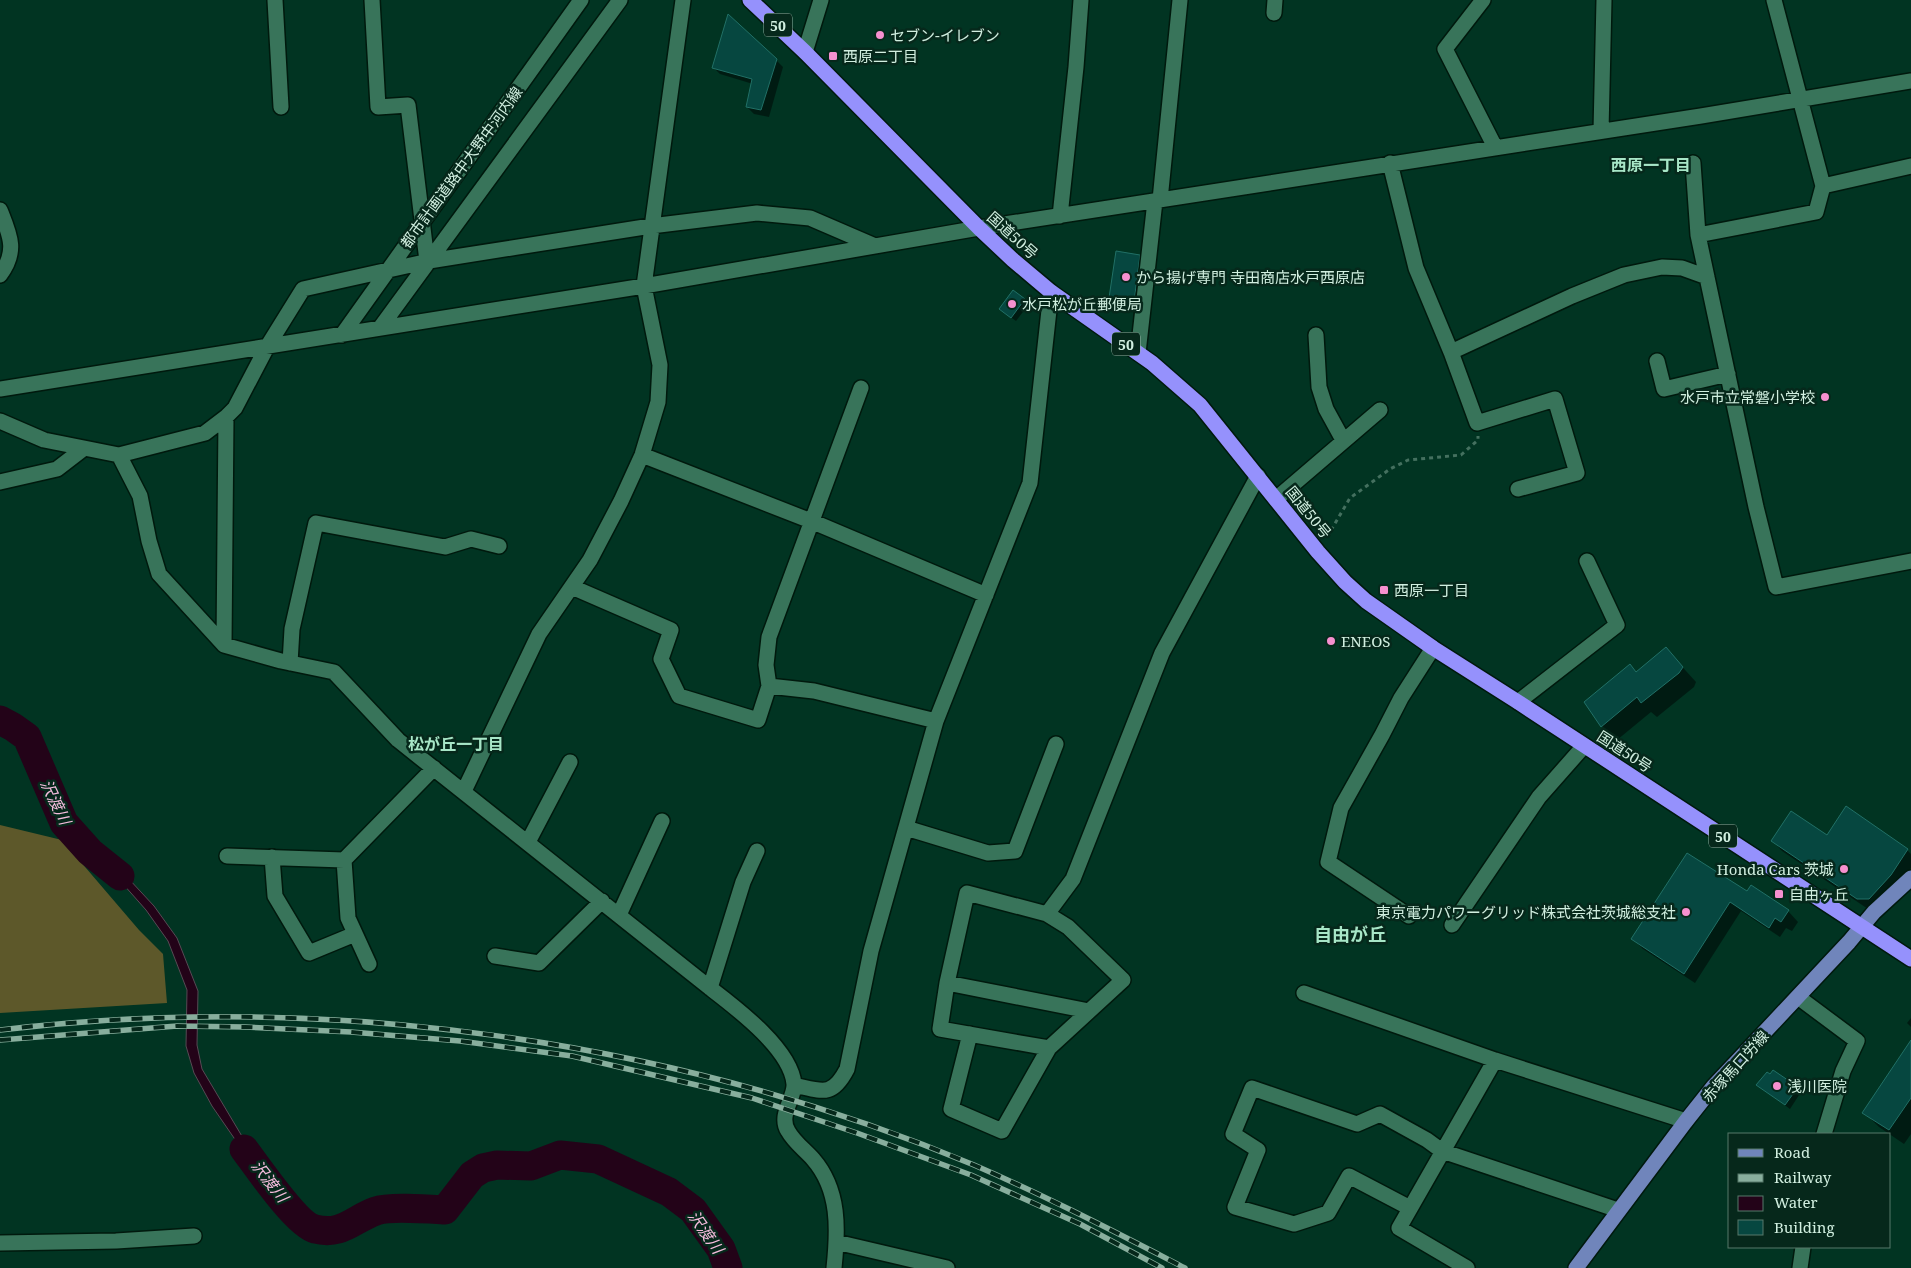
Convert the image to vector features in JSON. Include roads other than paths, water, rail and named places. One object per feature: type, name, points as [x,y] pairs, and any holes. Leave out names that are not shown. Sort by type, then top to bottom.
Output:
[{"type":"highway","name":"国道50号","points":[[750,0],[805,52],[979,228],[1051,292],[1138,353],[1180,386],[1200,405],[1318,552],[1355,592],[1395,624],[1518,702],[1911,959]]},
{"type":"main road","name":"赤塚馬口労線","points":[[1576,1268],[1618,1210],[1713,1087],[1879,907],[1911,878]]},
{"type":"street","points":[[275,0],[281,107]]},
{"type":"street","points":[[372,0],[378,107],[408,104],[428,261]]},
{"type":"street","name":"都市計画道路中大野中河内線","points":[[342,335],[582,0]]},
{"type":"street","name":"都市計画道路中大野中河内線","points":[[380,328],[620,0]]},
{"type":"street","points":[[464,792],[539,634],[595,552],[621,501],[642,455],[658,402],[660,366],[644,286],[683,0]]},
{"type":"street","points":[[805,52],[821,0]]},
{"type":"street","points":[[1060,216],[1076,67],[1081,0]]},
{"type":"street","points":[[1138,353],[1158,201],[1180,0]]},
{"type":"street","points":[[1483,0],[1445,49],[1495,148]]},
{"type":"street","points":[[1601,132],[1604,0]]},
{"type":"street","points":[[1698,235],[1816,212],[1822,186],[1774,0]]},
{"type":"street","points":[[0,388],[644,286],[979,228],[1390,163],[1601,132],[1911,81]]},
{"type":"street","points":[[1390,163],[1416,268],[1451,352],[1477,423],[1555,399],[1577,473],[1518,489]]},
{"type":"street","points":[[1693,163],[1698,235],[1756,507],[1776,587],[1911,561]]},
{"type":"street","points":[[1822,186],[1911,166]]},
{"type":"street","points":[[0,210],[12,244],[9,263],[0,275]]},
{"type":"street","points":[[0,421],[44,440],[119,455],[205,433],[226,417],[234,408],[267,346],[303,289],[428,261],[651,226],[757,213],[810,218],[875,246]]},
{"type":"street","points":[[1451,352],[1572,296],[1624,275],[1662,267],[1682,268],[1707,276]]},
{"type":"street","points":[[794,1085],[821,1090],[833,1088],[847,1069],[871,951],[936,721],[1030,483],[1051,292]]},
{"type":"street","points":[[1316,335],[1319,386],[1326,409],[1343,440]]},
{"type":"street","points":[[1657,361],[1664,389],[1728,374]]},
{"type":"street","points":[[572,587],[672,630],[661,659],[679,696],[758,720],[769,686],[766,665],[769,637],[860,388]]},
{"type":"street","points":[[1276,499],[1380,410]]},
{"type":"street","points":[[224,645],[226,417]]},
{"type":"street","points":[[0,482],[57,469],[83,449]]},
{"type":"street","points":[[119,455],[140,496],[149,541],[159,574],[224,645],[290,663],[334,672],[398,740],[602,901],[744,1016],[768,1038],[782,1054],[790,1069],[794,1085],[785,1121],[787,1130],[814,1160],[832,1190],[836,1212],[834,1268]]},
{"type":"street","points":[[642,455],[811,521],[986,595]]},
{"type":"street","points":[[1047,914],[1073,879],[1162,653],[1258,476]]},
{"type":"street","points":[[290,663],[292,629],[316,523],[444,547],[471,539],[499,546]]},
{"type":"street","points":[[1518,702],[1617,626],[1587,560]]},
{"type":"street","points":[[1409,916],[1328,862],[1341,808],[1401,698],[1433,648]]},
{"type":"street","points":[[769,686],[814,691],[936,721]]},
{"type":"street","points":[[906,828],[988,853],[1015,851],[1056,744]]},
{"type":"street","points":[[1452,925],[1539,797],[1584,746]]},
{"type":"street","points":[[528,842],[570,762]]},
{"type":"street","points":[[226,856],[344,860],[434,768]]},
{"type":"street","points":[[619,915],[662,821]]},
{"type":"street","points":[[710,988],[743,882],[757,851]]},
{"type":"street","points":[[272,857],[275,896],[308,953],[355,934]]},
{"type":"street","points":[[344,860],[348,918],[369,964]]},
{"type":"street","points":[[970,1034],[952,1109],[1002,1131],[1049,1048],[1123,980],[1068,927],[1047,914],[967,893],[947,983],[940,1029],[970,1034],[1049,1048]]},
{"type":"street","points":[[495,956],[539,963],[602,901]]},
{"type":"street","points":[[947,983],[1089,1011]]},
{"type":"street","points":[[1304,993],[1495,1060],[1686,1121]]},
{"type":"street","points":[[1798,997],[1857,1041],[1843,1071],[1824,1133]]},
{"type":"street","points":[[1467,1268],[1400,1228],[1495,1060]]},
{"type":"street","points":[[1410,1208],[1350,1176],[1328,1213],[1294,1224],[1235,1206],[1258,1150],[1233,1134],[1252,1088],[1356,1124],[1380,1114],[1427,1140],[1442,1151],[1618,1210]]},
{"type":"street","points":[[0,1243],[194,1236]]},
{"type":"street","points":[[836,1242],[947,1268]]},
{"type":"street","points":[[1800,1268],[1803,1248]]},
{"type":"water","points":[[93,849],[128,878],[154,906],[177,938],[198,991],[197,1045],[202,1069],[246,1143],[271,1178],[265,1183],[212,1106],[194,1073],[186,1046],[187,990],[168,941],[146,910],[123,884],[87,854]]},
{"type":"waterway","name":"沢渡川","points":[[0,720],[27,737],[64,823],[90,852],[120,876]]},
{"type":"waterway","name":"沢渡川","points":[[244,1149],[277,1194],[298,1217],[307,1225],[324,1231],[347,1226],[368,1214],[382,1209],[445,1210],[472,1175],[483,1168],[497,1165],[531,1166],[560,1155],[598,1159],[669,1192],[693,1210],[721,1249],[728,1268]]},
{"type":"railway","points":[[0,1030],[123,1019],[247,1017],[371,1022],[496,1036],[619,1057],[740,1085],[859,1121],[1001,1177],[1185,1268]]},
{"type":"railway","points":[[0,1040],[177,1026],[245,1027],[351,1032],[460,1041],[572,1056],[752,1098],[857,1133],[971,1175],[1080,1224],[1162,1268]]},
{"type":"place","name":"セブン-イレブン","points":[[880,35]]},
{"type":"place","name":"西原二丁目","points":[[833,56]]},
{"type":"place","name":"から揚げ専門 寺田商店水戸西原店","points":[[1126,277]]},
{"type":"place","name":"水戸松が丘郵便局","points":[[1012,304]]},
{"type":"place","name":"水戸市立常磐小学校","points":[[1825,397]]},
{"type":"place","name":"西原一丁目","points":[[1384,590]]},
{"type":"place","name":"ENEOS","points":[[1331,641]]},
{"type":"place","name":"Honda Cars 茨城","points":[[1844,869]]},
{"type":"place","name":"自由ヶ丘","points":[[1779,894]]},
{"type":"place","name":"東京電力パワーグリッド株式会社茨城総支社","points":[[1686,912]]},
{"type":"place","name":"浅川医院","points":[[1777,1086]]},
{"type":"district","name":"西原一丁目","points":[[1651,165]]},
{"type":"district","name":"松が丘一丁目","points":[[456,744]]},
{"type":"district","name":"自由が丘","points":[[1350,934]]}]
